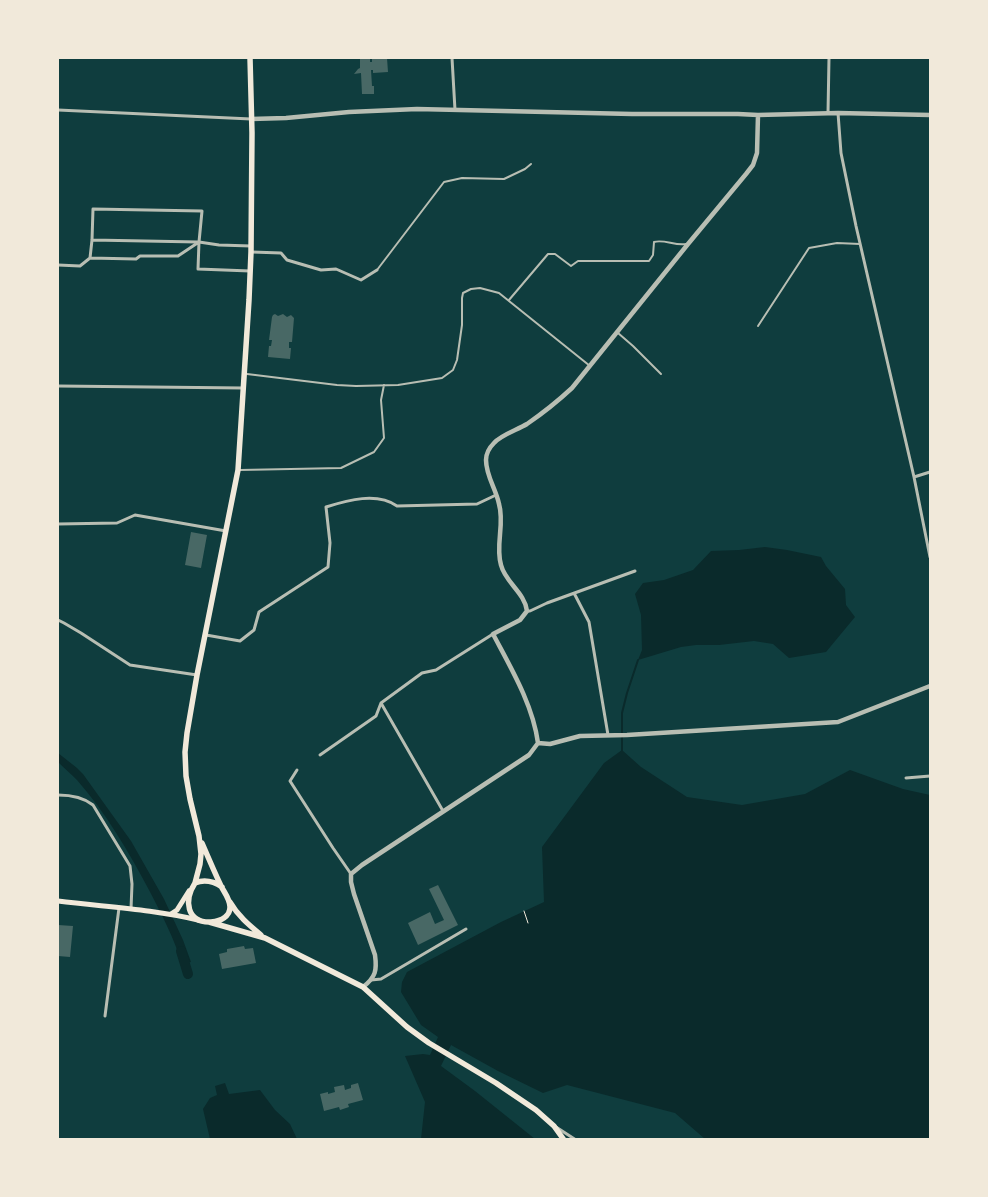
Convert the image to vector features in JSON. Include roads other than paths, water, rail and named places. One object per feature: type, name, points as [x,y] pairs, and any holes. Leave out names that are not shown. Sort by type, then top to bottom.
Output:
[{"type":"main road","points":[[199,920],[191,915],[188,904],[200,864],[201,854],[186,776],[185,752],[187,733],[238,470],[251,249],[250,58]]},
{"type":"main road","points":[[199,836],[222,887],[238,915],[265,938]]},
{"type":"main road","points":[[171,914],[177,910],[193,885],[200,881],[208,880],[222,887]]},
{"type":"main road","points":[[209,922],[223,919],[228,914],[229,900]]},
{"type":"main road","points":[[58,901],[171,914],[209,922],[265,938],[364,986],[407,1027],[428,1043],[496,1083],[536,1110],[554,1126],[564,1140]]},
{"type":"street","points":[[452,58],[455,110]]},
{"type":"street","points":[[828,113],[829,58]]},
{"type":"street","points":[[58,110],[251,119],[417,108],[632,114],[758,115],[838,113],[930,115]]},
{"type":"street","points":[[838,113],[840,153],[914,477],[930,557]]},
{"type":"street","points":[[320,755],[376,716],[380,703],[422,673],[436,670],[524,616],[527,611],[526,605],[503,572],[500,564],[500,504],[487,470],[487,452],[495,442],[528,423],[572,388],[753,165],[757,153],[758,115]]},
{"type":"street","points":[[90,258],[93,209],[202,211],[198,269],[250,271]]},
{"type":"street","points":[[92,240],[199,242],[280,253],[287,260],[321,270],[336,269],[361,280],[377,270]]},
{"type":"street","points":[[58,265],[80,266],[90,258],[136,259],[140,256],[178,256],[199,242]]},
{"type":"street","points":[[58,386],[243,388]]},
{"type":"street","points":[[914,477],[930,472]]},
{"type":"street","points":[[206,635],[240,641],[254,630],[259,612],[328,566],[330,543],[326,507],[341,502],[378,498],[392,502],[397,506],[477,504],[496,495]]},
{"type":"street","points":[[58,524],[116,523],[135,515],[226,531]]},
{"type":"street","points":[[527,611],[635,571]]},
{"type":"street","points":[[574,593],[589,622],[608,735]]},
{"type":"street","points":[[58,620],[130,665],[198,675]]},
{"type":"street","points":[[351,874],[529,755],[538,743],[536,728],[518,679],[493,634]]},
{"type":"street","points":[[538,743],[550,744],[580,736],[627,735],[838,722],[930,686]]},
{"type":"street","points":[[380,703],[443,812]]},
{"type":"street","points":[[297,770],[290,781],[351,874],[354,894],[375,955],[376,969],[372,980]]},
{"type":"street","points":[[906,778],[930,776]]},
{"type":"street","points":[[58,795],[86,799],[94,805],[130,866],[132,884],[131,909]]},
{"type":"street","points":[[105,1016],[119,908]]},
{"type":"street","points":[[364,986],[372,980],[381,979],[466,929]]},
{"type":"street","points":[[554,1126],[576,1140]]},
{"type":"lane","points":[[377,270],[444,182],[462,178],[504,179],[531,164]]},
{"type":"lane","points":[[509,300],[548,254],[555,254],[571,266],[578,261],[649,261],[653,255],[654,242],[688,244]]},
{"type":"lane","points":[[758,326],[809,248],[837,243],[860,244]]},
{"type":"lane","points":[[244,374],[337,385],[419,383],[442,378],[453,370],[457,360],[462,325],[463,294],[471,289],[480,288],[499,293],[509,300],[590,366]]},
{"type":"lane","points":[[617,332],[661,374]]},
{"type":"lane","points":[[238,470],[341,468],[374,452],[384,438],[381,400],[384,385]]},
{"type":"water","points":[[765,547],[821,557],[845,589],[846,605],[855,617],[826,652],[789,658],[773,644],[754,641],[681,647],[638,660],[642,650],[641,615],[635,594],[643,583],[664,580],[693,570],[711,551]]},
{"type":"water","points":[[622,750],[641,767],[687,797],[742,805],[805,794],[850,770],[903,789],[930,795],[930,1139],[705,1139],[675,1113],[567,1085],[543,1093],[451,1045],[441,1066],[535,1139],[421,1139],[425,1102],[405,1056],[430,1055],[438,1037],[421,1025],[401,992],[402,982],[407,972],[501,922],[544,902],[542,847],[604,763]]},
{"type":"water","points":[[58,753],[83,774],[131,841],[164,899],[191,962],[182,964],[163,918],[125,847],[88,793],[58,762]]},
{"type":"water","points":[[225,1083],[229,1094],[260,1090],[275,1110],[290,1124],[297,1139],[210,1139],[203,1109],[210,1098],[217,1095],[215,1086]]},
{"type":"waterway","points":[[622,750],[622,713],[638,660]]},
{"type":"waterway","points":[[181,951],[188,974]]}]
